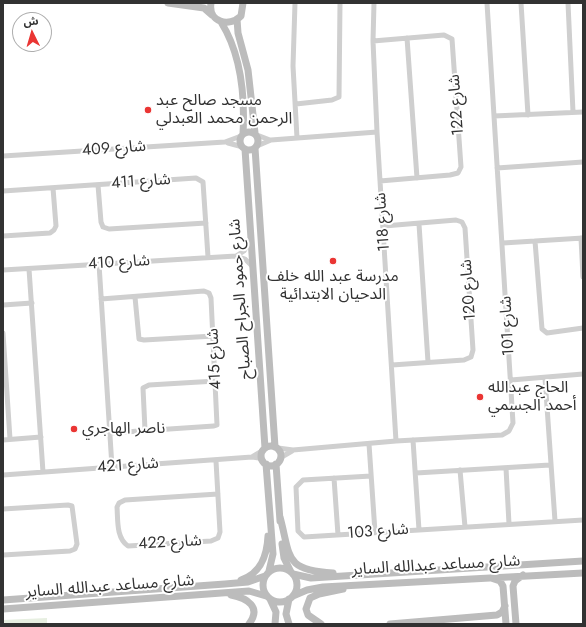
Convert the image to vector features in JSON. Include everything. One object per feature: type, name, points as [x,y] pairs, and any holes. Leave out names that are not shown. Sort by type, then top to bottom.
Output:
[{"type":"street","points":[[168,3],[204,8],[221,22],[230,38],[238,66],[241,96],[242,135],[240,141],[244,148],[256,147],[271,140],[376,132]]},
{"type":"street","points":[[211,3],[213,16]]},
{"type":"street","points":[[295,3],[293,66],[297,138]]},
{"type":"street","points":[[296,104],[332,100],[339,97],[340,3]]},
{"type":"street","name":"شارع 118","points":[[374,3],[373,40],[376,132],[384,226],[396,441]]},
{"type":"street","name":"شارع 101","points":[[276,448],[293,450],[396,441],[502,435],[509,431],[513,423],[487,3]]},
{"type":"street","points":[[521,3],[528,115]]},
{"type":"street","points":[[568,3],[573,112]]},
{"type":"street","points":[[221,22],[229,23],[241,16],[243,4]]},
{"type":"street","points":[[237,19],[238,33],[247,64],[256,134],[259,141],[256,147]]},
{"type":"street","name":"شارع 122","points":[[373,40],[444,36],[452,39],[461,167],[458,173],[450,175],[380,181]]},
{"type":"street","points":[[406,38],[417,178]]},
{"type":"street","points":[[241,96],[251,96]]},
{"type":"street","points":[[494,116],[583,112]]},
{"type":"street","points":[[242,135],[246,132],[271,140]]},
{"type":"street","name":"شارع 409","points":[[3,156],[225,142],[242,135]]},
{"type":"street","name":"شارع 409","points":[[225,142],[244,148]]},
{"type":"street","name":"شارع حمود الجراح الصباح","points":[[256,147],[272,407],[276,448]]},
{"type":"street","name":"شارع حمود الجراح الصباح","points":[[244,148],[264,449]]},
{"type":"street","points":[[498,168],[583,162]]},
{"type":"street","name":"شارع 411","points":[[3,190],[196,178],[203,182],[208,257]]},
{"type":"street","points":[[98,185],[101,222],[103,227],[109,229],[206,223]]},
{"type":"street","points":[[3,236],[50,233],[54,230],[56,226],[53,188]]},
{"type":"street","name":"شارع 120","points":[[384,226],[456,220],[462,222],[465,228],[473,350],[471,357],[464,360],[392,365]]},
{"type":"street","points":[[418,224],[428,362]]},
{"type":"street","points":[[502,243],[582,238],[583,277]]},
{"type":"street","points":[[236,256],[244,251],[250,241]]},
{"type":"street","points":[[535,241],[542,329],[547,333],[583,328]]},
{"type":"street","points":[[236,256],[244,259],[252,266]]},
{"type":"street","name":"شارع 410","points":[[3,270],[236,256]]},
{"type":"street","points":[[99,264],[112,467]]},
{"type":"street","points":[[30,268],[43,472]]},
{"type":"street","name":"شارع 415","points":[[101,299],[204,291],[209,293],[212,298],[217,425],[110,433]]},
{"type":"street","points":[[135,297],[139,339],[214,336]]},
{"type":"street","points":[[255,298],[260,300],[265,298]]},
{"type":"street","points":[[3,305],[32,303]]},
{"type":"street","points":[[3,333],[10,439]]},
{"type":"street","points":[[511,380],[583,374]]},
{"type":"street","points":[[545,378],[555,521]]},
{"type":"street","points":[[145,430],[144,388],[149,385],[216,381]]},
{"type":"street","points":[[262,407],[272,407]]},
{"type":"street","points":[[3,440],[41,437]]},
{"type":"street","points":[[413,440],[419,530]]},
{"type":"street","points":[[369,444],[375,532]]},
{"type":"street","points":[[276,624],[276,612],[262,586],[273,558],[265,463],[261,455],[264,449],[270,446],[276,448],[278,461],[280,521],[284,558],[297,583],[286,614],[289,624]]},
{"type":"street","name":"شارع 421","points":[[252,457],[264,449]]},
{"type":"street","name":"شارع 101","points":[[278,461],[293,450]]},
{"type":"street","name":"شارع 421","points":[[3,474],[216,461],[252,457],[259,458],[265,463]]},
{"type":"street","name":"شارع 422","points":[[216,461],[218,494],[220,532],[218,538],[212,541],[128,546],[120,537],[117,507],[125,500],[218,494]]},
{"type":"street","points":[[265,463],[271,465],[278,461]]},
{"type":"street","points":[[416,473],[550,465]]},
{"type":"street","points":[[506,468],[509,524]]},
{"type":"street","points":[[460,470],[465,527]]},
{"type":"street","name":"شارع 103","points":[[371,476],[303,480],[296,487],[298,531],[304,537],[583,520]]},
{"type":"street","points":[[334,478],[338,535]]},
{"type":"street","points":[[3,508],[68,504],[72,506],[77,544],[75,549],[70,551],[3,555]]},
{"type":"street","points":[[270,522],[277,526],[280,521]]},
{"type":"street","points":[[280,521],[289,555],[299,567],[314,572],[361,574]]},
{"type":"street","points":[[225,584],[250,576],[260,566],[266,553],[270,522]]},
{"type":"street","name":"شارع مساعد عبدالله الساير","points":[[292,573],[311,578],[583,560]]},
{"type":"street","points":[[267,574],[280,568],[292,573]]},
{"type":"street","name":"شارع مساعد عبدالله الساير","points":[[291,598],[312,588],[571,573],[583,571]]},
{"type":"street","name":"شارع مساعد عبدالله الساير","points":[[3,600],[248,582],[267,574]]},
{"type":"street","points":[[516,624],[514,596],[515,581],[525,575]]},
{"type":"street","points":[[483,577],[500,581],[503,586],[505,596],[506,624]]},
{"type":"street","points":[[321,624],[308,615],[306,608],[310,598],[314,595],[340,590],[352,585]]},
{"type":"street","name":"شارع مساعد عبدالله الساير","points":[[3,609],[253,591],[268,597]]},
{"type":"street","points":[[225,593],[243,597],[251,604],[254,613],[249,624]]},
{"type":"street","points":[[505,596],[514,596]]},
{"type":"street","points":[[268,597],[279,602],[291,598]]},
{"type":"street","points":[[391,624],[497,616],[502,612],[505,606]]},
{"type":"shaded area","points":[[47,618],[47,624],[3,624],[3,620]]},
{"type":"place","name":"مسجد صالح عبد الرحمن محمد العبدلي","points":[[148,110]]},
{"type":"place","name":"مدرسة عبد الله خلف الدحيان الابتدائية","points":[[333,261]]},
{"type":"place","name":"الحاج عبدالله أحمد الجسمي","points":[[480,397]]},
{"type":"place","name":"ناصر الهاجري","points":[[74,429]]}]
